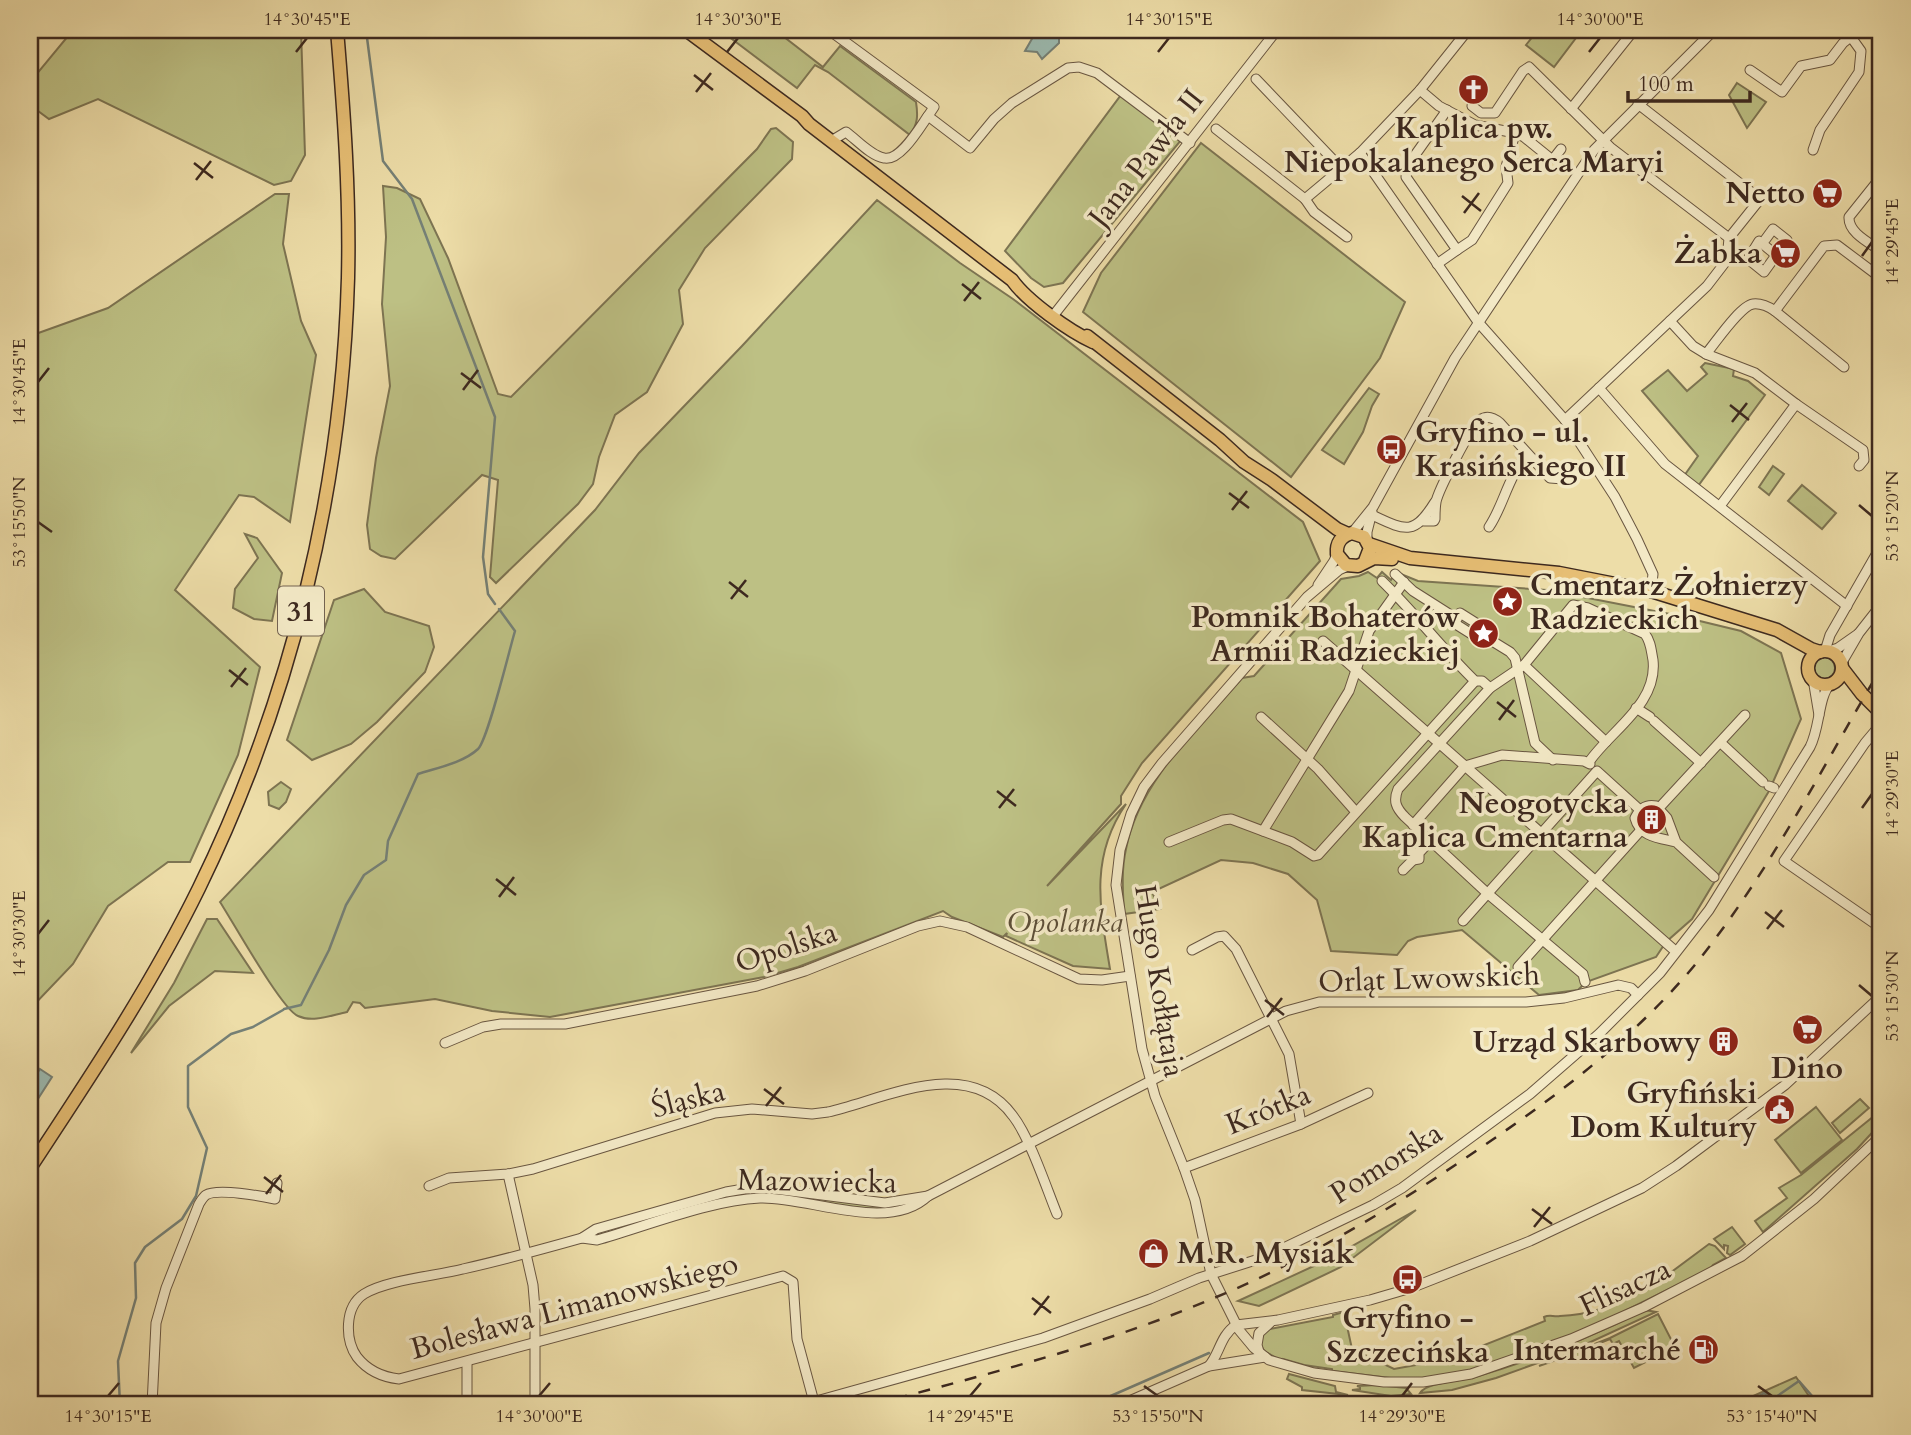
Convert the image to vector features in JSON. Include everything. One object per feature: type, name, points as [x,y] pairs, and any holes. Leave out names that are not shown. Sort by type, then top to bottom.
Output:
[{"type":"main road","name":"31","points":[[30,1168],[147,986],[198,891],[226,831],[255,758],[303,605],[335,434],[346,320],[348,188],[337,30]]},
{"type":"main road","points":[[686,30],[793,109],[1012,280],[1025,295],[1056,313],[1077,334],[1093,342],[1220,440],[1248,457],[1272,480],[1312,511],[1350,534],[1362,536],[1368,543],[1370,553],[1365,561]]},
{"type":"main road","points":[[1312,511],[1335,541],[1340,560],[1348,566],[1357,566],[1374,558],[1410,558],[1559,573],[1651,591],[1787,634],[1811,649],[1837,656],[1841,666],[1862,694],[1881,713]]},
{"type":"main road","points":[[1337,550],[1340,539],[1350,534]]},
{"type":"main road","points":[[1368,543],[1410,558]]},
{"type":"main road","points":[[1762,626],[1805,656],[1813,679],[1821,684],[1840,682],[1862,694]]},
{"type":"main road","points":[[1808,664],[1813,656],[1825,651]]},
{"type":"main road","points":[[1831,683],[1839,677],[1841,666]]},
{"type":"street","points":[[829,30],[931,112],[970,148],[994,119],[1012,103],[1068,68],[1079,67],[1097,73],[1189,143]]},
{"type":"street","name":"Jana Pawła II","points":[[1056,313],[1276,30]]},
{"type":"street","points":[[1305,199],[1360,153],[1420,89],[1468,30]]},
{"type":"street","points":[[1571,109],[1634,30]]},
{"type":"street","points":[[1368,543],[1367,532],[1372,511],[1441,383],[1478,322],[1602,140],[1714,30]]},
{"type":"street","points":[[1750,70],[1782,92],[1801,66],[1830,60],[1849,33],[1861,51],[1859,72],[1820,130],[1812,150]]},
{"type":"street","points":[[1472,106],[1481,113],[1495,113],[1529,67],[1602,140],[1729,238]]},
{"type":"street","points":[[1256,79],[1341,168]]},
{"type":"street","points":[[1420,89],[1447,110],[1475,125],[1524,137],[1550,158],[1554,158],[1561,149]]},
{"type":"street","points":[[1565,420],[1707,286],[1722,267],[1729,252],[1729,238],[1756,203],[1755,195],[1638,104]]},
{"type":"street","points":[[1447,110],[1408,165],[1406,177],[1457,250]]},
{"type":"street","points":[[831,141],[846,132],[884,159],[893,158],[931,112]]},
{"type":"street","points":[[1216,129],[1305,199],[1314,212],[1347,237]]},
{"type":"street","points":[[1437,264],[1472,240],[1508,183],[1506,167],[1515,133]]},
{"type":"street","points":[[1360,153],[1478,322],[1565,420],[1615,497],[1637,538],[1653,574],[1651,591]]},
{"type":"street","points":[[1881,177],[1849,217],[1852,229],[1881,251]]},
{"type":"street","points":[[1762,244],[1773,229],[1787,240],[1764,272],[1748,259],[1759,241],[1762,244],[1776,255]]},
{"type":"street","points":[[1775,311],[1824,246],[1830,244],[1837,244],[1881,278]]},
{"type":"street","points":[[1706,354],[1749,305],[1763,305],[1775,311],[1844,367]]},
{"type":"street","points":[[1670,321],[1693,346],[1706,354],[1755,373],[1863,450],[1864,460],[1859,466]]},
{"type":"street","points":[[1599,388],[1665,464],[1847,606]]},
{"type":"street","points":[[1720,506],[1796,404]]},
{"type":"street","points":[[1372,511],[1407,527],[1418,526],[1424,521],[1434,521],[1436,501],[1451,468],[1479,421],[1484,418],[1496,419],[1545,474],[1557,480],[1571,477],[1593,464]]},
{"type":"street","points":[[1489,527],[1499,512],[1500,501],[1528,455]]},
{"type":"street","points":[[1350,534],[1372,511]]},
{"type":"street","points":[[1825,651],[1881,546]]},
{"type":"street","name":"Hugo Kołłątaja","points":[[1317,587],[1337,550]]},
{"type":"street","name":"Hugo Kołłątaja","points":[[1236,1325],[1211,1274],[1201,1223],[1184,1168],[1150,1082],[1142,1049],[1116,884],[1120,850],[1130,814],[1144,787],[1162,763],[1317,587],[1341,568],[1348,566]]},
{"type":"street","points":[[1395,574],[1413,590],[1457,618],[1454,623],[1481,640],[1484,636],[1510,652],[1521,668],[1606,743]]},
{"type":"street","points":[[1382,581],[1475,681],[1482,681],[1490,688]]},
{"type":"street","points":[[1263,831],[1349,691],[1369,631],[1404,582]]},
{"type":"street","points":[[1586,982],[1583,974],[1487,893],[1413,825],[1399,810],[1395,797],[1398,789],[1490,688],[1521,668],[1573,605],[1588,608],[1645,634],[1650,641],[1654,677],[1636,708],[1589,762]]},
{"type":"street","points":[[1841,666],[1859,633],[1881,605]]},
{"type":"street","points":[[1825,651],[1835,650],[1859,633]]},
{"type":"street","points":[[1323,641],[1673,949]]},
{"type":"street","points":[[1521,668],[1535,743],[1553,760]]},
{"type":"street","name":"Pomorska","points":[[1813,679],[1819,718]]},
{"type":"street","points":[[1169,842],[1231,819],[1292,842],[1314,856],[1318,855],[1475,681]]},
{"type":"street","name":"Pomorska","points":[[802,1405],[1028,1343],[1211,1274],[1265,1257],[1373,1205],[1402,1188],[1530,1094],[1599,1034],[1677,952],[1715,900],[1810,747],[1817,733],[1825,692],[1831,683]]},
{"type":"street","points":[[1636,708],[1701,762]]},
{"type":"street","points":[[1659,808],[1745,715]]},
{"type":"street","points":[[1261,716],[1318,769],[1356,812]]},
{"type":"street","points":[[1881,724],[1784,861],[1881,928]]},
{"type":"street","points":[[1721,743],[1769,785]]},
{"type":"street","points":[[1413,825],[1465,766],[1502,755],[1589,762],[1640,810]]},
{"type":"street","points":[[1463,921],[1597,771]]},
{"type":"street","points":[[1676,842],[1652,836],[1641,830],[1635,818],[1640,810],[1649,805],[1659,808],[1667,818],[1676,842],[1714,877]]},
{"type":"street","points":[[1652,836],[1660,834],[1667,818]]},
{"type":"street","points":[[1518,967],[1641,830]]},
{"type":"street","points":[[1403,870],[1430,841]]},
{"type":"street","name":"Opolska","points":[[445,1043],[483,1027],[500,1024],[565,1024],[757,986],[805,971],[918,926],[940,921],[967,928],[1079,979],[1102,980],[1130,976]]},
{"type":"street","points":[[1192,950],[1216,937],[1224,936],[1230,941],[1272,1019],[1292,1065],[1301,1124]]},
{"type":"street","name":"Orląt Lwowskich","points":[[1150,1082],[1286,1011],[1319,1002],[1526,1002],[1564,998],[1618,985],[1631,988],[1638,995]]},
{"type":"street","points":[[1209,1366],[1220,1342],[1236,1325],[1278,1320],[1412,1288],[1532,1240],[1642,1188],[1674,1168],[1791,1080],[1881,996]]},
{"type":"street","name":"Śląska","points":[[429,1186],[449,1178],[508,1174],[533,1169],[715,1113],[752,1110],[812,1114],[828,1112],[943,1082],[977,1090],[1000,1103],[1013,1116],[1057,1214]]},
{"type":"street","name":"Mazowiecka","points":[[363,1295],[383,1286],[526,1254],[582,1238],[596,1229],[726,1192],[767,1188],[885,1203],[928,1196],[1150,1082]]},
{"type":"street","name":"Krótka","points":[[1184,1168],[1301,1124],[1368,1093]]},
{"type":"street","name":"Flisacza","points":[[1236,1325],[1262,1355],[1285,1366],[1314,1373],[1384,1382],[1423,1382],[1471,1374],[1571,1339],[1622,1317],[1742,1256],[1809,1204],[1881,1136]]},
{"type":"street","points":[[508,1174],[533,1285],[534,1405]]},
{"type":"street","points":[[152,1405],[156,1323],[166,1288],[199,1204],[206,1195],[213,1193],[275,1199],[277,1183]]},
{"type":"street","name":"Bolesława Limanowskiego","points":[[363,1295],[355,1303],[349,1316],[351,1349],[378,1375],[399,1379],[783,1276],[793,1282],[797,1339],[814,1402]]},
{"type":"street","points":[[1262,1355],[1257,1340],[1260,1330],[1278,1320]]},
{"type":"street","name":"Flisacza","points":[[1120,1405],[1209,1366],[1262,1355]]},
{"type":"street","points":[[467,1362],[467,1405]]},
{"type":"green space","points":[[73,30],[301,30],[305,155],[291,181],[274,185],[98,99],[49,119],[30,105],[30,82]]},
{"type":"green space","points":[[720,30],[775,30],[823,67],[840,46],[916,102],[917,119],[913,131],[910,135],[815,65],[797,88]]},
{"type":"green space","points":[[1538,30],[1582,30],[1554,67],[1526,45]]},
{"type":"green space","points":[[1737,83],[1766,102],[1747,128],[1729,95]]},
{"type":"green space","points":[[1121,95],[1182,139],[1063,283],[1044,287],[1031,278],[1005,251]]},
{"type":"green space","points":[[776,128],[793,142],[792,159],[705,248],[679,290],[683,324],[647,392],[615,415],[599,457],[593,484],[578,504],[496,583],[490,577],[498,480],[482,475],[395,559],[381,556],[370,549],[367,525],[390,386],[382,304],[386,237],[383,186],[397,188],[420,199],[448,258],[498,394],[511,397],[757,149],[771,129]]},
{"type":"green space","points":[[1201,143],[1405,302],[1380,358],[1291,477],[1083,312],[1101,273]]},
{"type":"green space","points":[[275,194],[289,194],[283,244],[301,321],[316,355],[290,522],[254,497],[239,495],[175,590],[260,667],[238,755],[190,862],[168,862],[108,906],[73,964],[30,1009],[30,336],[108,308]]},
{"type":"green space","name":"Opolanka","points":[[877,200],[1013,299],[1303,522],[1320,561],[1142,763],[1121,796],[1121,804],[1047,886],[1126,804],[1106,844],[1100,884],[1110,969],[1073,966],[1006,936],[1007,933],[1003,937],[943,911],[798,967],[764,977],[550,1017],[492,1011],[435,999],[365,1008],[360,1003],[353,1002],[347,1012],[316,1019],[298,1016],[270,983],[220,902],[595,510],[639,453]]},
{"type":"green space","points":[[1705,363],[1734,369],[1733,376],[1748,381],[1765,395],[1698,486],[1684,476],[1698,456],[1642,391],[1668,370],[1687,391],[1707,374],[1701,367]]},
{"type":"green space","points":[[1369,388],[1379,394],[1363,432],[1344,464],[1322,450]]},
{"type":"green space","points":[[1773,466],[1784,474],[1769,495],[1759,487]]},
{"type":"green space","points":[[1802,485],[1836,513],[1822,529],[1788,501]]},
{"type":"green space","points":[[245,534],[257,538],[282,573],[272,621],[254,619],[233,608],[235,589],[258,558]]},
{"type":"green space","points":[[1368,572],[1377,578],[1382,572],[1391,580],[1396,572],[1418,581],[1547,590],[1675,615],[1741,631],[1781,653],[1801,719],[1769,791],[1692,919],[1666,942],[1656,957],[1586,982],[1578,990],[1539,995],[1462,930],[1417,937],[1408,941],[1397,955],[1331,951],[1317,900],[1288,874],[1253,863],[1221,860],[1152,892],[1160,909],[1124,914],[1123,873],[1126,849],[1143,801],[1157,778],[1189,737],[1242,678],[1254,676],[1341,579]]},
{"type":"green space","points":[[364,589],[385,612],[429,626],[434,647],[425,672],[377,722],[351,744],[312,760],[287,740],[334,600]]},
{"type":"green space","points":[[1824,657],[1832,660],[1835,668],[1832,676],[1824,679],[1816,676],[1813,668],[1816,660]]},
{"type":"green space","points":[[281,782],[291,789],[286,802],[279,809],[269,805],[268,792]]},
{"type":"green space","points":[[207,919],[217,919],[253,973],[215,971],[169,1006],[131,1053],[174,983]]},
{"type":"green space","points":[[1860,1099],[1869,1108],[1840,1133],[1832,1123]]},
{"type":"green space","points":[[1816,1107],[1842,1140],[1801,1173],[1775,1140]]},
{"type":"green space","points":[[1877,1116],[1881,1123],[1857,1149],[1763,1232],[1755,1221],[1787,1198],[1779,1188],[1801,1175]]},
{"type":"green space","points":[[751,1192],[909,1202],[899,1208],[869,1209],[764,1196],[598,1235],[598,1232],[719,1197]]},
{"type":"green space","points":[[1416,1210],[1341,1267],[1259,1306],[1238,1301],[1329,1259]]},
{"type":"green space","points":[[1732,1227],[1745,1244],[1730,1255],[1727,1253],[1728,1246],[1724,1245],[1724,1249],[1714,1239]]},
{"type":"green space","points":[[1709,1244],[1715,1246],[1726,1258],[1710,1269],[1588,1329],[1466,1372],[1399,1379],[1332,1371],[1283,1359],[1282,1361],[1264,1351],[1260,1343],[1265,1330],[1333,1317],[1344,1312],[1352,1349],[1394,1369],[1449,1359],[1545,1321],[1546,1316],[1588,1312],[1606,1307],[1630,1293],[1633,1296],[1666,1276]]},
{"type":"green space","points":[[1645,1310],[1656,1312],[1571,1351],[1496,1378],[1452,1390],[1420,1393],[1430,1386],[1475,1377],[1540,1355],[1583,1339]]},
{"type":"green space","points":[[1658,1314],[1675,1347],[1634,1368],[1619,1341],[1613,1344],[1610,1339],[1580,1351],[1581,1356],[1578,1359],[1573,1354],[1539,1366],[1610,1338]]},
{"type":"green space","points":[[1289,1374],[1335,1386],[1336,1392],[1348,1395],[1302,1390],[1302,1387],[1287,1379]]},
{"type":"green space","points":[[1796,1377],[1815,1405],[1733,1405]]},
{"type":"green space","points":[[1357,1386],[1406,1388],[1411,1394],[1391,1396],[1352,1390],[1360,1389]]},
{"type":"water","points":[[1037,30],[1061,30],[1059,43],[1042,59],[1037,52],[1025,51]]},
{"type":"water","points":[[40,1069],[52,1077],[34,1105],[30,1102],[30,1084]]},
{"type":"waterway","points":[[366,30],[383,161],[412,199],[495,417],[483,557],[488,594],[495,604]]},
{"type":"waterway","points":[[284,1009],[301,1005],[329,950],[346,905],[364,875],[386,860],[388,841],[418,774],[465,758],[478,749],[482,742],[493,713],[515,631],[499,609]]},
{"type":"waterway","points":[[120,1405],[118,1361],[136,1298],[135,1263],[145,1247],[182,1219],[196,1196],[207,1148],[188,1107],[188,1066],[231,1034],[253,1027],[283,1010]]},
{"type":"waterway","points":[[1090,1405],[1209,1353]]},
{"type":"waterway","points":[[1746,1405],[1764,1393],[1773,1399],[1799,1381],[1820,1405]]},
{"type":"waterway","points":[[1862,1405],[1881,1390]]},
{"type":"railway","points":[[872,1405],[1088,1344],[1172,1315],[1251,1282],[1357,1227],[1459,1163],[1519,1121],[1624,1038],[1694,966],[1770,858],[1881,668]]},
{"type":"place","name":"Kaplica pw. Niepokalanego Serca Maryi","points":[[1474,90]]},
{"type":"place","name":"Netto","points":[[1828,193]]},
{"type":"place","name":"Żabka","points":[[1785,253]]},
{"type":"place","name":"Gryfino - ul. Krasińskiego II","points":[[1392,449]]},
{"type":"place","name":"Cmentarz Żołnierzy Radzieckich","points":[[1507,602]]},
{"type":"place","name":"Pomnik Bohaterów Armii Radzieckiej","points":[[1483,634]]},
{"type":"place","name":"Neogotycka Kaplica Cmentarna","points":[[1651,820]]},
{"type":"place","name":"Dino","points":[[1807,1030]]},
{"type":"place","name":"Urząd Skarbowy","points":[[1724,1042]]},
{"type":"place","name":"Gryfiński Dom Kultury","points":[[1780,1110]]},
{"type":"place","name":"M.R. Mysiak","points":[[1154,1253]]},
{"type":"place","name":"Gryfino - Szczecińska","points":[[1408,1280]]},
{"type":"place","name":"Intermarché","points":[[1704,1350]]}]
